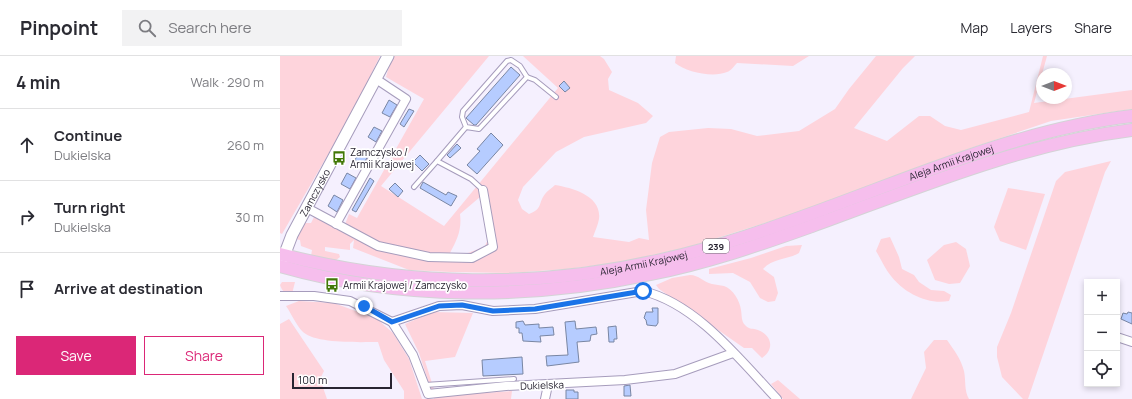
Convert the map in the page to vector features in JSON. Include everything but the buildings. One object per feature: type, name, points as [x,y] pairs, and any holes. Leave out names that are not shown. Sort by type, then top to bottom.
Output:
[{"type":"main road","name":"Aleja Armii Krajowej","points":[[281,262],[442,279],[534,279],[610,270],[665,259],[736,240],[1016,140],[1073,125],[1132,116]]},
{"type":"main road","name":"Aleja Armii Krajowej","points":[[281,262],[304,272],[367,284],[455,292],[538,290],[596,284],[641,277],[690,265],[744,249],[1019,152],[1071,140],[1132,130]]},
{"type":"street","name":"Zamczysko","points":[[281,262],[292,235],[388,56]]},
{"type":"street","points":[[336,224],[406,99],[376,79]]},
{"type":"street","points":[[307,208],[378,246],[429,257],[472,258],[493,247],[483,190]]},
{"type":"street","points":[[641,277],[643,291]]},
{"type":"street","points":[[280,296],[314,296],[350,301],[392,322],[439,306],[462,305],[493,311],[535,309],[643,291],[659,295],[673,303],[721,338],[733,353],[777,399]]},
{"type":"street","name":"Dukielska","points":[[392,322],[413,355],[428,396],[506,386],[625,380],[675,374],[733,353]]},
{"type":"street","points":[[1120,338],[1132,342]]},
{"type":"street","points":[[545,399],[548,385]]},
{"type":"lane","points":[[466,127],[462,116],[463,111],[507,61],[511,60],[520,66],[526,77],[535,80],[556,97]]},
{"type":"lane","points":[[466,127],[479,129],[526,77]]},
{"type":"lane","points":[[414,187],[466,127]]},
{"type":"lane","points":[[437,161],[471,179],[483,190]]},
{"type":"lane","points":[[424,385],[514,379]]},
{"type":"shaded area","points":[[280,56],[380,56],[352,113],[282,234],[280,233]]},
{"type":"shaded area","points":[[392,56],[489,56],[381,186],[444,226],[558,88],[523,56],[600,56],[604,59],[612,72],[608,79],[609,90],[638,103],[653,116],[646,123],[584,137],[556,152],[523,187],[518,200],[522,209],[529,214],[538,208],[545,194],[555,185],[578,191],[591,199],[596,204],[599,211],[599,221],[593,237],[629,242],[639,238],[649,240],[646,210],[652,163],[660,137],[669,132],[708,128],[731,129],[757,136],[799,131],[835,109],[876,56],[915,56],[903,68],[854,128],[887,141],[919,116],[930,116],[945,126],[961,130],[1029,112],[1036,84],[1036,96],[1034,103],[1036,104],[1072,104],[1072,98],[1132,90],[1132,109],[1051,121],[968,149],[790,215],[692,246],[623,262],[567,269],[510,273],[409,270],[353,248],[354,240],[350,244],[350,250],[325,247],[325,251],[339,254],[340,257],[335,261],[311,256],[312,250],[301,246],[300,240],[295,239],[302,223],[311,223],[314,217],[342,232],[349,214],[357,218],[424,99],[386,77]],"holes":[[[480,197],[488,239],[485,246],[463,254],[450,253],[458,235],[460,214]]]},
{"type":"shaded area","points":[[676,56],[809,56],[793,66],[737,63],[731,70],[721,74],[707,74],[680,66],[675,63]]},
{"type":"shaded area","points":[[1043,56],[1047,56],[1044,68],[1040,68]]},
{"type":"shaded area","points":[[1111,161],[1105,172],[1028,399],[1023,399],[1002,377],[997,357],[997,347],[1011,313],[1056,181],[1065,172]]},
{"type":"shaded area","points":[[1008,188],[1045,194],[1026,250],[1000,241],[994,227]]},
{"type":"shaded area","points":[[890,237],[899,257],[902,269],[914,275],[919,282],[931,290],[944,291],[951,295],[949,301],[941,302],[925,299],[903,288],[896,282],[876,251],[881,239]]},
{"type":"shaded area","points":[[956,242],[966,249],[970,266],[960,283],[949,284],[935,280],[927,260],[944,245]]},
{"type":"shaded area","points":[[802,245],[799,253],[771,263],[763,269],[774,277],[778,293],[775,301],[768,302],[760,298],[750,282],[733,273],[709,274],[709,269],[751,258],[786,246]]},
{"type":"shaded area","points":[[690,275],[696,276],[709,283],[724,286],[736,296],[741,310],[742,320],[747,327],[758,330],[769,339],[770,347],[766,355],[762,358],[752,348],[744,348],[659,289],[656,285],[672,278]]},
{"type":"shaded area","points":[[282,282],[295,282],[292,294],[283,291],[280,285]]},
{"type":"shaded area","points":[[299,301],[334,303],[377,319],[393,333],[409,359],[422,399],[404,399],[404,391],[384,360],[378,342],[350,342],[318,339],[303,332],[286,306]]},
{"type":"shaded area","points":[[433,312],[473,313],[455,357],[425,361],[436,396],[512,391],[511,399],[434,399],[419,353],[405,324]]},
{"type":"shaded area","points":[[289,319],[324,371],[320,379],[327,399],[280,399],[280,324]]},
{"type":"shaded area","points":[[934,340],[947,340],[957,355],[964,371],[967,396],[969,399],[911,399],[926,368],[924,352]]},
{"type":"shaded area","points":[[778,380],[800,399],[783,399],[771,384]]},
{"type":"place","name":"Zamczysko / Armii Krajowej","points":[[339,158]]},
{"type":"place","name":"Armii Krajowej / Zamczysko","points":[[332,285]]},
{"type":"route","points":[[364,306],[392,322],[439,306],[462,305],[493,311],[535,309],[643,291]]}]
